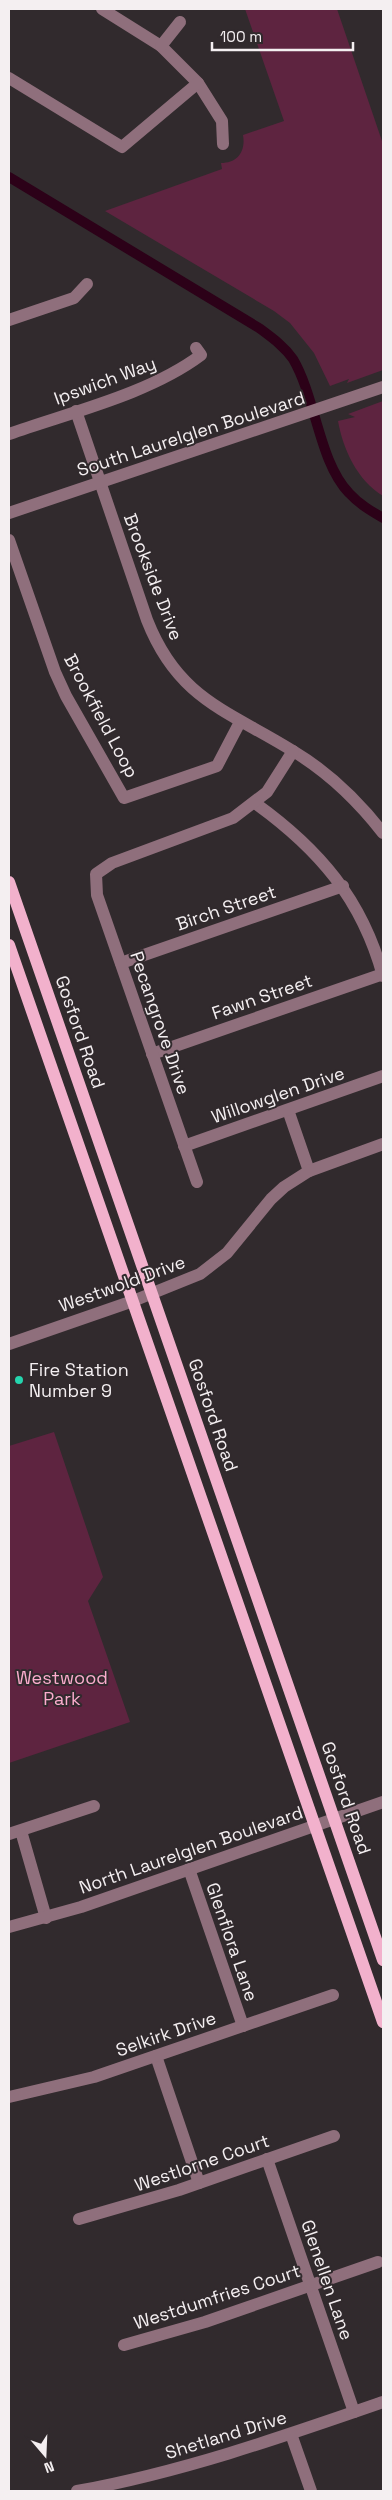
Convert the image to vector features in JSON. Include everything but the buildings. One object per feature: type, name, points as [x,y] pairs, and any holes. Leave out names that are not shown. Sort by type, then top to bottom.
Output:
[{"type":"main road","name":"Gosford Road","points":[[9,882],[383,1960]]},
{"type":"main road","points":[[9,945],[383,2022]]},
{"type":"street","points":[[102,9],[161,46],[198,83],[222,121],[223,144]]},
{"type":"street","points":[[161,46],[180,22]]},
{"type":"street","points":[[9,78],[122,147],[198,83]]},
{"type":"street","points":[[9,320],[74,298],[87,284]]},
{"type":"street","name":"Ipswich Way","points":[[9,434],[149,385],[173,374],[201,355],[196,348]]},
{"type":"street","name":"South Laurelglen Boulevard","points":[[9,514],[383,387]]},
{"type":"street","name":"Brookside Drive","points":[[76,410],[147,620],[160,650],[186,684],[201,698],[293,751],[338,784],[383,832]]},
{"type":"street","name":"Brookfield Loop","points":[[9,540],[55,672],[66,696],[124,798],[217,766],[240,722]]},
{"type":"street","points":[[293,751],[278,777],[255,803],[291,829],[312,849],[343,886],[365,924],[383,975]]},
{"type":"street","name":"Pecangrove Drive","points":[[196,1182],[97,895],[96,874],[112,863],[219,825],[255,803]]},
{"type":"street","name":"Birch Street","points":[[121,963],[343,886]]},
{"type":"street","name":"Fawn Street","points":[[152,1054],[383,975]]},
{"type":"street","name":"Willowglen Drive","points":[[184,1146],[383,1076]]},
{"type":"street","points":[[288,1110],[309,1171]]},
{"type":"street","name":"Westwold Drive","points":[[9,1344],[184,1282],[215,1264],[271,1199],[284,1187],[309,1171],[383,1144]]},
{"type":"street","name":"North Laurelglen Boulevard","points":[[9,1927],[46,1918],[383,1802]]},
{"type":"street","points":[[46,1918],[15,1832],[94,1806]]},
{"type":"street","name":"Glenflora Lane","points":[[189,1869],[243,2026]]},
{"type":"street","name":"Selkirk Drive","points":[[9,2096],[94,2077],[333,1995]]},
{"type":"street","points":[[156,2056],[199,2183]]},
{"type":"street","name":"Westlorne Court","points":[[79,2219],[131,2205],[199,2183],[334,2136]]},
{"type":"street","name":"Glenellen Lane","points":[[267,2159],[354,2412]]},
{"type":"street","name":"Westdumfries Court","points":[[124,2345],[205,2322],[378,2262]]},
{"type":"street","name":"Shetland Drive","points":[[77,2491],[164,2473],[291,2434],[383,2402]]},
{"type":"street","points":[[291,2434],[311,2491]]},
{"type":"green space","points":[[245,9],[337,9],[383,144],[383,370],[347,383],[349,379],[330,386],[314,353],[290,323],[274,311],[105,211],[222,169],[221,163],[236,159],[242,151],[243,135],[284,121]]},
{"type":"green space","points":[[383,401],[383,496],[366,481],[353,463],[343,442],[338,421],[355,417],[348,414]]},
{"type":"green space","name":"Westwood Park","points":[[54,1432],[103,1577],[88,1601],[130,1722],[9,1763],[9,1446]]},
{"type":"waterway","points":[[9,177],[273,338],[293,359],[301,375],[324,447],[339,480],[357,501],[383,518]]},
{"type":"place","name":"Fire Station Number 9","points":[[19,1380]]}]
